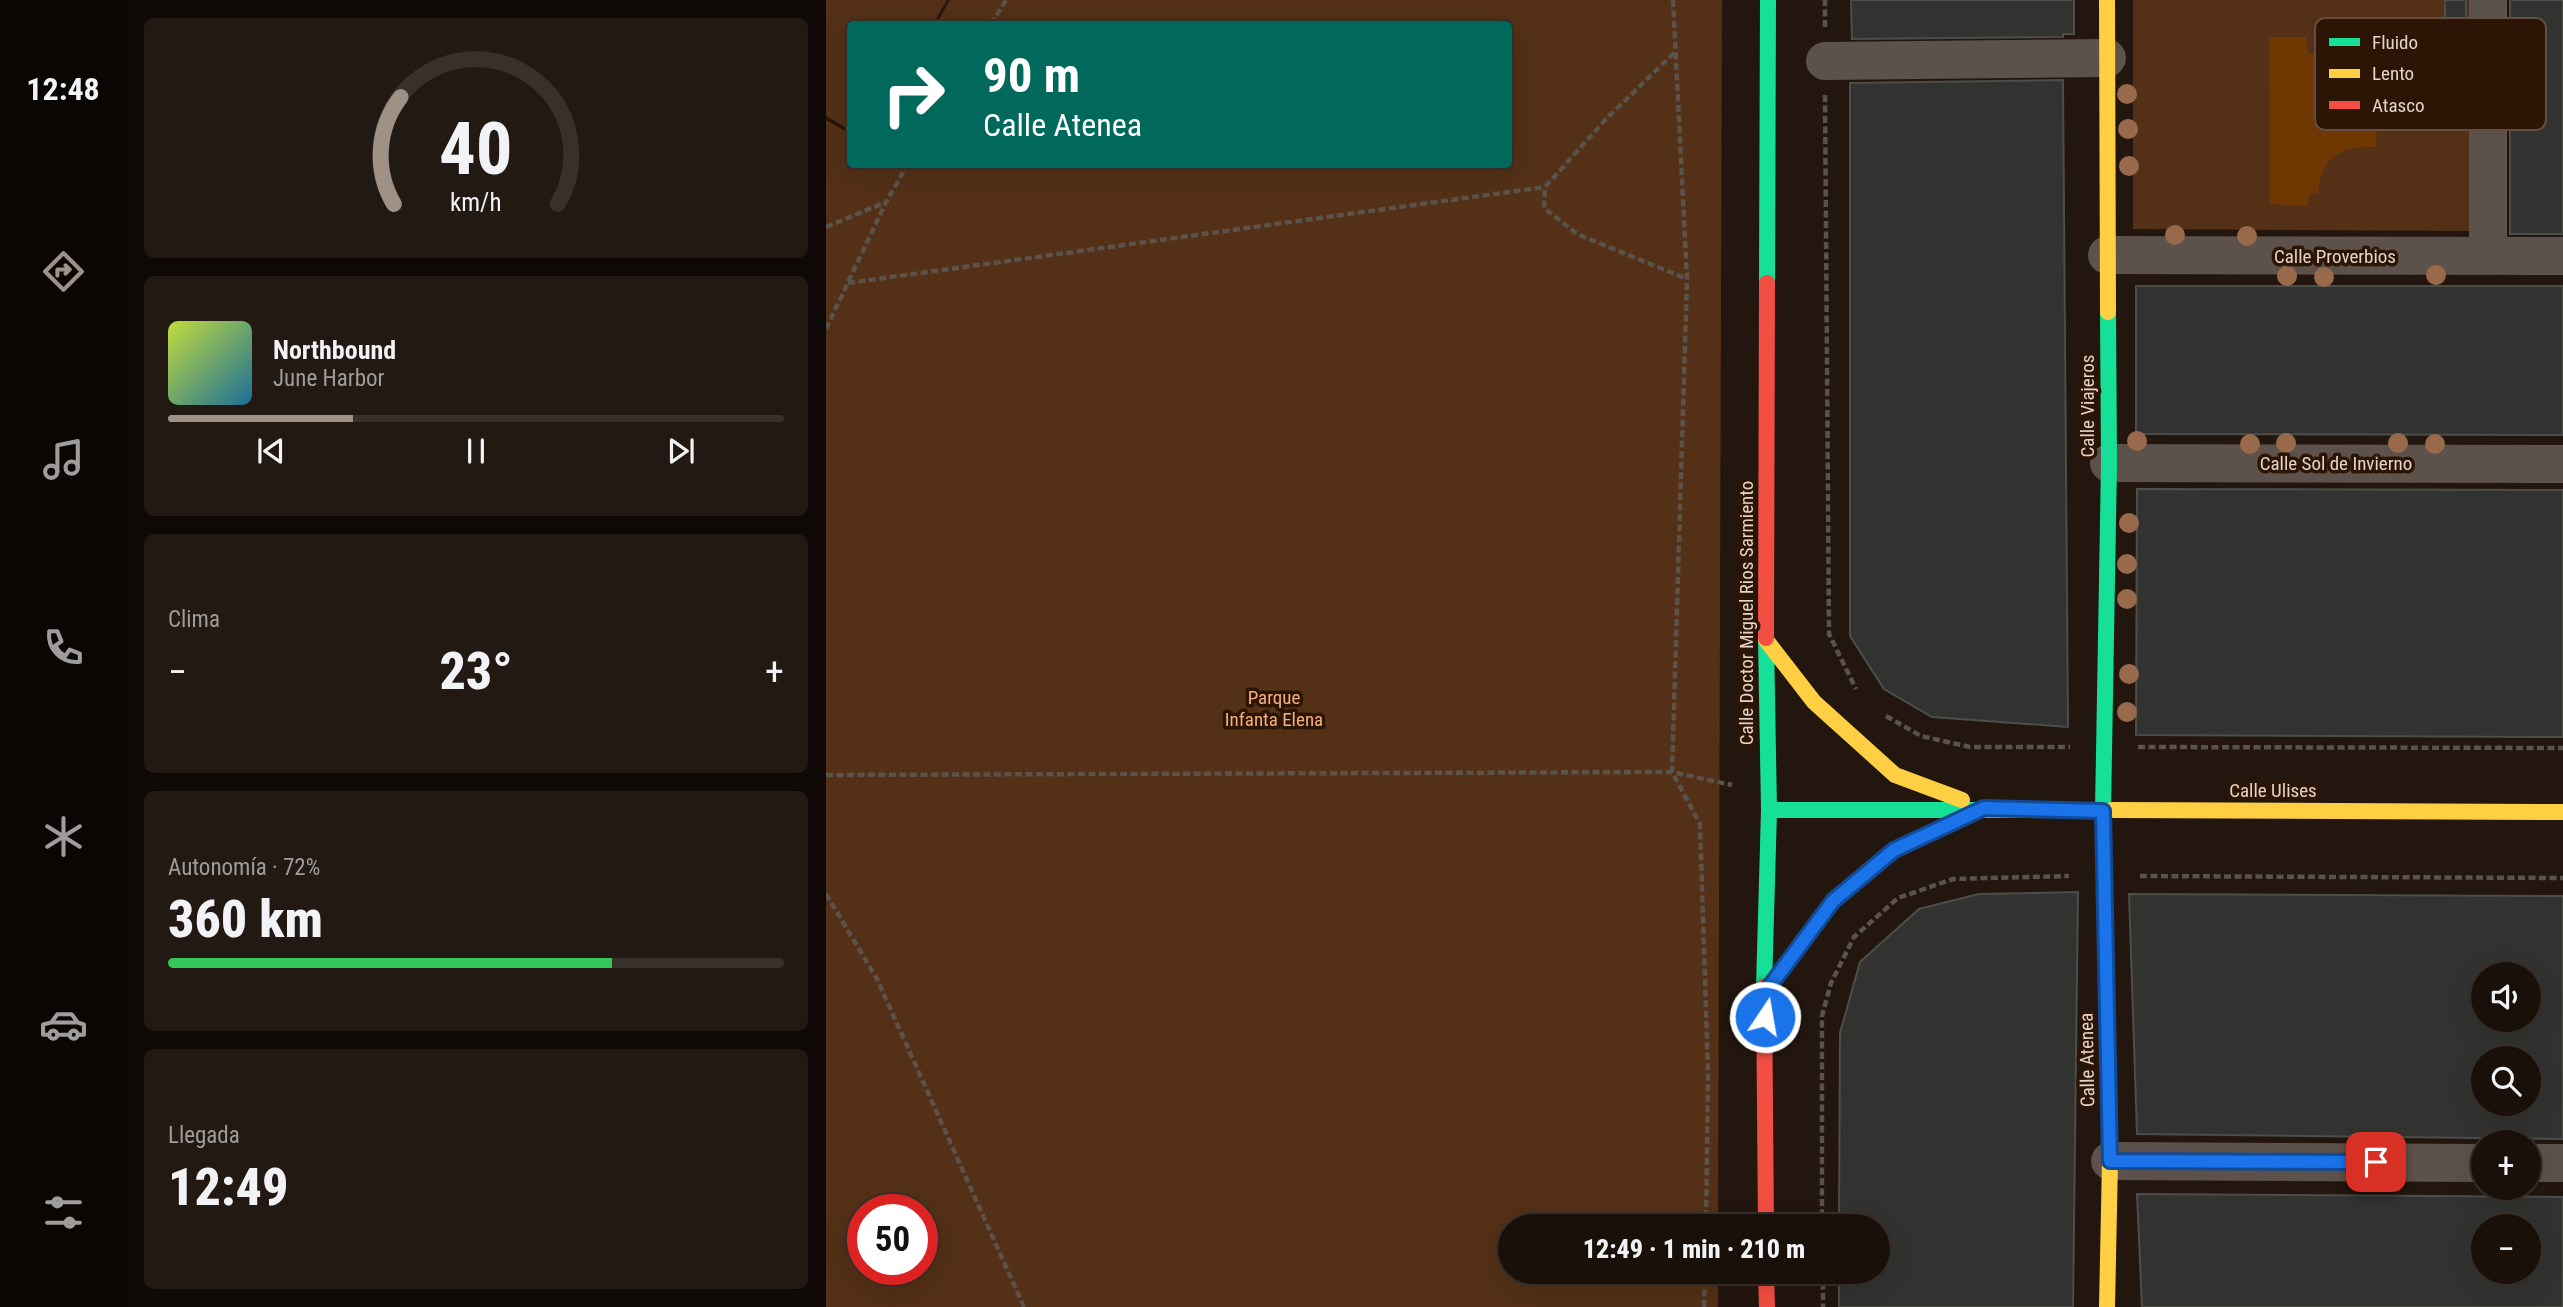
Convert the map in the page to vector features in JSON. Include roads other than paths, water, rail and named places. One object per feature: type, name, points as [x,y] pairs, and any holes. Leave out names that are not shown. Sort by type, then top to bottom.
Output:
[{"type":"street","name":"Calle Doctor Miguel Rios Sarmiento","points":[[1766,1214],[1764,994],[1769,810],[1766,640],[1768,0]]},
{"type":"street","name":"Calle Viajeros","points":[[2103,811],[2109,463],[2107,0]]},
{"type":"street","points":[[2488,0],[2488,18]]},
{"type":"street","points":[[1825,61],[2107,58]]},
{"type":"street","points":[[2488,130],[2488,256]]},
{"type":"street","name":"Calle Proverbios","points":[[2107,255],[2563,256]]},
{"type":"street","name":"Calle Sol de Invierno","points":[[2109,463],[2563,464]]},
{"type":"street","name":"Calle Ulises","points":[[1766,640],[1814,702],[1895,775],[1984,808]]},
{"type":"street","name":"Calle Ulises","points":[[1764,994],[1833,901],[1894,850],[1984,808]]},
{"type":"street","name":"Calle Ulises","points":[[1769,810],[1984,808],[2103,811],[2563,812]]},
{"type":"street","name":"Calle Atenea","points":[[2103,811],[2110,1161],[2107,1307]]},
{"type":"street","points":[[2110,1161],[2471,1163]]},
{"type":"street","points":[[2541,1163],[2563,1163]]},
{"type":"street","points":[[1766,1284],[1767,1307]]},
{"type":"park label","name":"Parque Infanta Elena","points":[[1274,708]]}]
